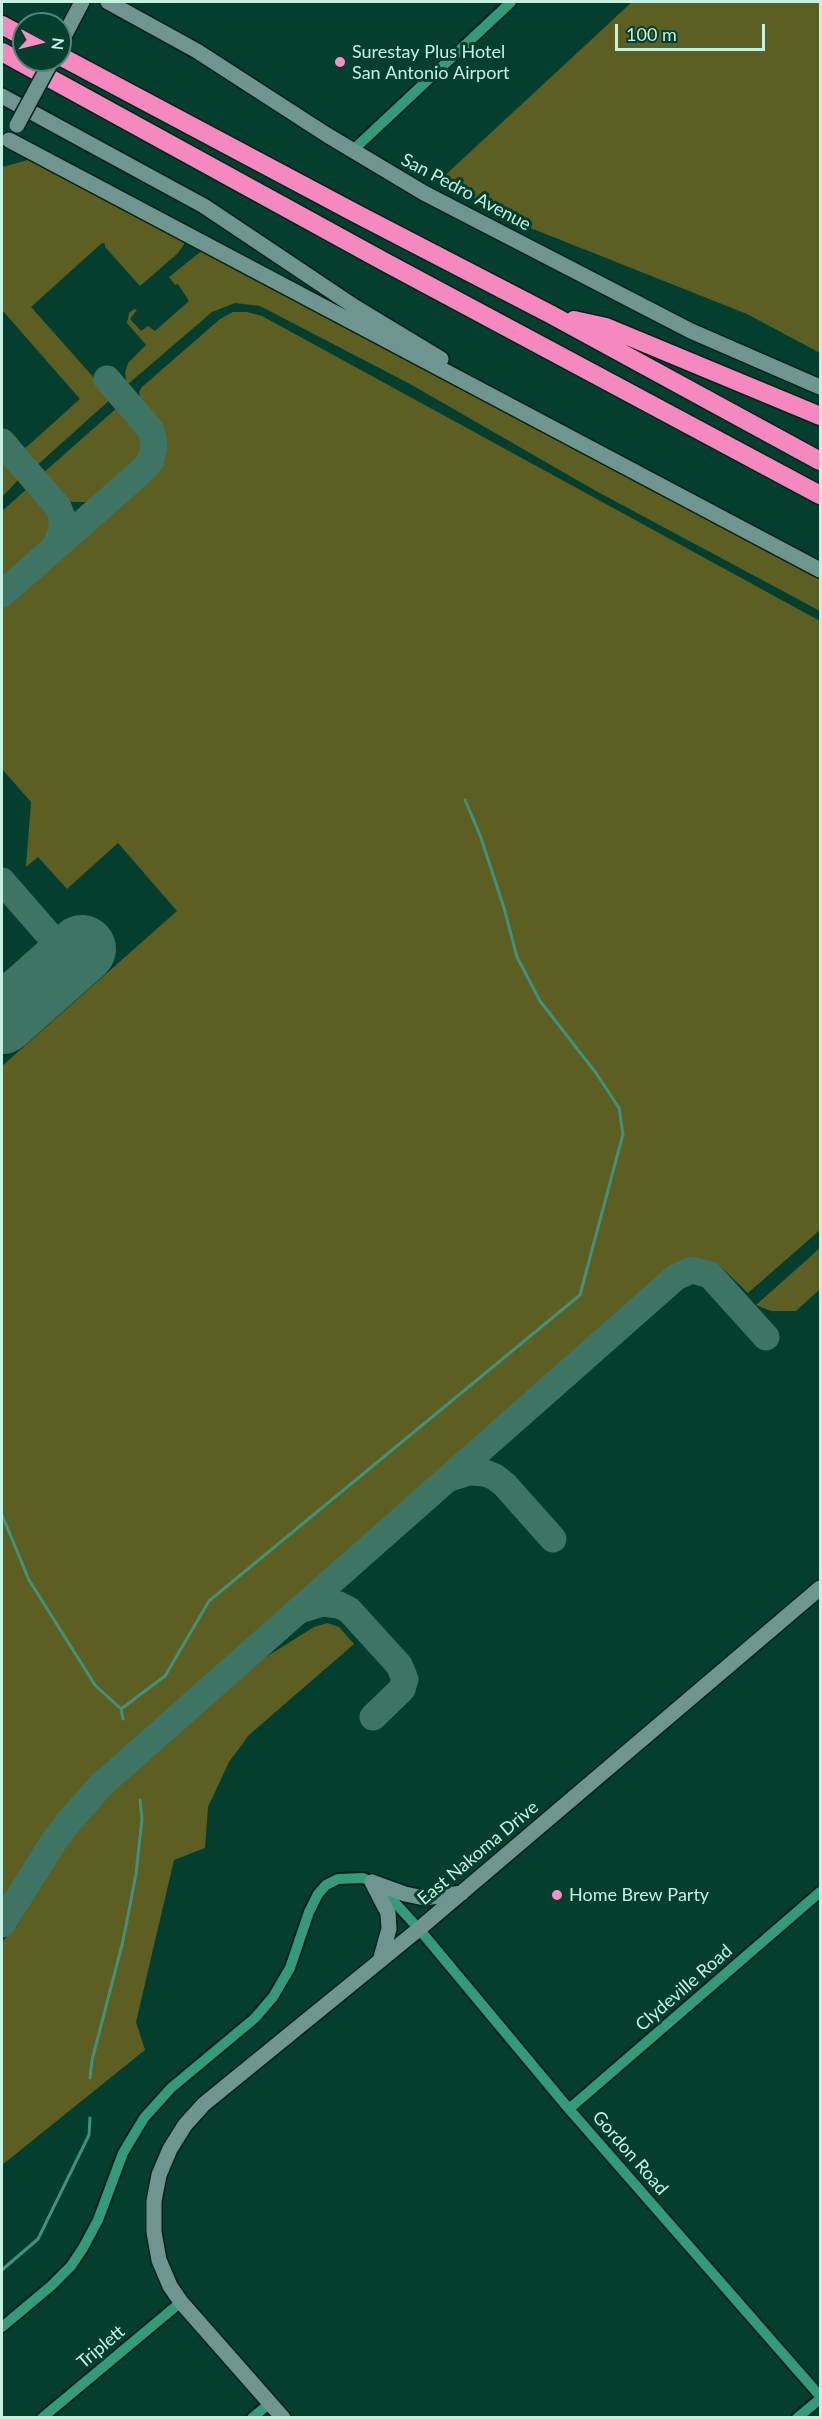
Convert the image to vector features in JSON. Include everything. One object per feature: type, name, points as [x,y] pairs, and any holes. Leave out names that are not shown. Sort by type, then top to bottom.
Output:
[{"type":"highway","points":[[2,52],[383,261],[820,495]]},
{"type":"highway","points":[[72,62],[550,314],[820,461]]},
{"type":"highway","points":[[550,314],[606,327],[820,416]]},
{"type":"highway","points":[[788,477],[820,506]]},
{"type":"main road","points":[[72,21],[82,2]]},
{"type":"main road","name":"San Pedro Avenue","points":[[108,2],[197,51],[352,151],[445,204],[685,328],[820,387]]},
{"type":"main road","points":[[46,72],[5,145],[450,375],[462,379],[820,570]]},
{"type":"main road","points":[[2,96],[149,174],[220,216],[370,317],[455,367],[462,379]]},
{"type":"main road","name":"East Nakoma Drive","points":[[283,2418],[181,2302],[164,2274],[154,2232],[154,2201],[159,2175],[168,2153],[185,2125],[204,2104],[462,1893],[820,1588]]},
{"type":"main road","points":[[372,1882],[424,1898],[462,1893]]},
{"type":"main road","points":[[372,1882],[388,1913],[389,1929],[380,1961]]},
{"type":"street","points":[[352,151],[511,2]]},
{"type":"street","points":[[2,2327],[71,2266],[98,2220],[123,2153],[144,2118],[171,2088],[255,2018],[273,1997],[290,1968],[309,1912],[318,1894],[326,1885],[338,1879],[363,1878],[372,1882]]},
{"type":"street","name":"Gordon Road","points":[[372,1882],[387,1894],[419,1929],[569,2109],[820,2397]]},
{"type":"street","name":"Clydeville Road","points":[[569,2109],[820,1892]]},
{"type":"street","name":"Triplett","points":[[42,2418],[181,2302]]},
{"type":"street","points":[[797,2418],[820,2397]]},
{"type":"street","points":[[252,2418],[270,2403]]},
{"type":"shaded area","points":[[632,2],[820,2],[820,353],[747,314],[513,221],[441,179]]},
{"type":"shaded area","points":[[28,160],[37,161],[185,241],[178,253],[140,286],[102,243],[31,307],[112,398],[35,467],[21,452],[80,399],[2,310],[2,167]]},
{"type":"shaded area","points":[[204,249],[820,577],[820,611],[596,491],[410,384],[260,306],[235,303],[212,312],[127,385],[125,373],[128,363],[146,345],[127,323],[129,313],[134,309],[137,310],[130,319],[141,331],[148,326],[155,331],[189,301],[178,284],[175,285],[169,277]]},
{"type":"shaded area","points":[[233,312],[247,312],[262,316],[820,621],[820,1230],[748,1293],[721,1267],[707,1261],[690,1260],[673,1265],[100,1768],[71,1800],[37,1845],[2,1904],[2,1066],[177,911],[118,843],[67,889],[38,857],[26,867],[31,802],[2,769],[2,607],[150,476],[158,466],[163,455],[160,426],[141,402],[139,392],[220,319]]},
{"type":"shaded area","points":[[119,406],[144,436],[145,446],[141,459],[97,497],[87,502],[72,502],[60,496],[41,475]]},
{"type":"shaded area","points":[[2,454],[18,473],[19,479],[2,497]]},
{"type":"shaded area","points":[[29,487],[53,515],[52,534],[41,548],[2,582],[2,511]]},
{"type":"shaded area","points":[[820,1248],[820,1289],[796,1311],[771,1311],[756,1305]]},
{"type":"shaded area","points":[[327,1623],[339,1627],[354,1644],[249,1735],[229,1762],[208,1807],[205,1848],[174,1860],[136,2022],[145,2050],[2,2165],[2,1942],[17,1926],[49,1869],[79,1825],[111,1791],[250,1667],[314,1627]]},
{"type":"waterway","points":[[121,1709],[165,1676],[209,1601],[580,1295],[623,1134],[619,1108],[596,1073],[540,1001],[517,957],[480,835],[465,800]]},
{"type":"waterway","points":[[2,1515],[29,1580],[95,1685],[121,1709],[123,1719]]},
{"type":"waterway","points":[[90,2078],[92,2060],[123,1941],[136,1874],[142,1819],[140,1800]]},
{"type":"waterway","points":[[2,2270],[38,2239],[89,2135],[90,2118]]},
{"type":"taxiway","points":[[2,594],[145,468],[151,460],[154,446],[151,430],[107,379]]},
{"type":"taxiway","points":[[2,442],[58,507],[62,517],[62,530],[55,547]]},
{"type":"taxiway","points":[[2,881],[70,959]]},
{"type":"taxiway","points":[[2,1924],[54,1841],[102,1784],[676,1277],[692,1270],[710,1275],[766,1337]]},
{"type":"taxiway","points":[[447,1479],[469,1472],[485,1473],[495,1477],[505,1485],[553,1539]]},
{"type":"taxiway","points":[[299,1610],[322,1603],[339,1605],[349,1610],[399,1665],[405,1679],[402,1689],[373,1717]]},
{"type":"runway","points":[[2,1020],[82,949]]},
{"type":"place","name":"Surestay Plus Hotel San Antonio Airport","points":[[340,62]]},
{"type":"place","name":"Home Brew Party","points":[[557,1895]]}]
